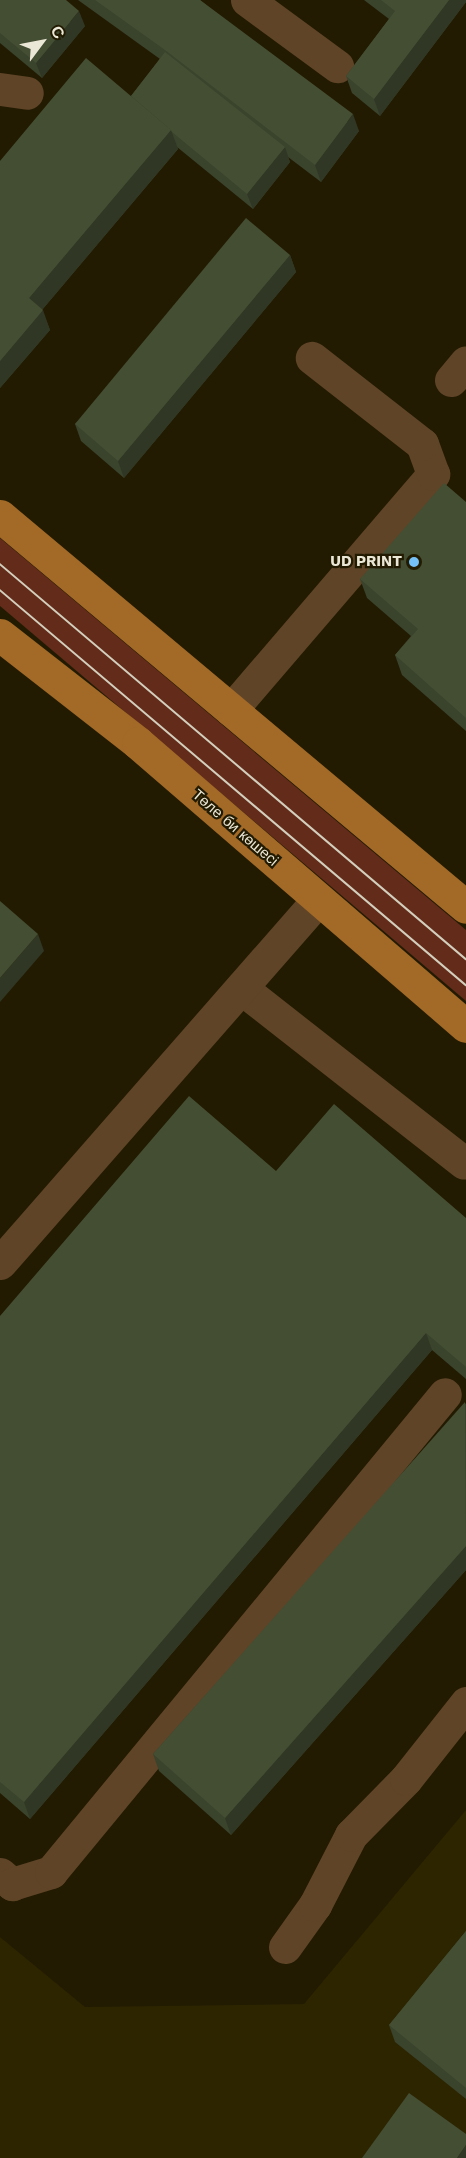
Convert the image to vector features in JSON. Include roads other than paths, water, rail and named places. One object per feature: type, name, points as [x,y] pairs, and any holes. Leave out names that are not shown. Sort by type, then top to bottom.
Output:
[{"type":"main road","points":[[0,516],[466,907]]},
{"type":"main road","name":"Төле би көшесі","points":[[0,635],[138,743],[466,1026]]},
{"type":"lane","points":[[247,0],[337,66]]},
{"type":"lane","points":[[231,710],[434,474],[422,444],[312,358]]},
{"type":"lane","points":[[0,1263],[318,900]]},
{"type":"lane","points":[[242,988],[464,1163]]},
{"type":"lane","points":[[0,1874],[12,1884],[51,1872],[445,1394]]},
{"type":"lane","points":[[285,1947],[315,1905],[351,1835],[406,1779],[466,1703]]},
{"type":"tram line","points":[[0,564],[466,959]]},
{"type":"tram line","points":[[0,590],[466,985]]},
{"type":"place","name":"UD PRINT","points":[[414,562]]}]
